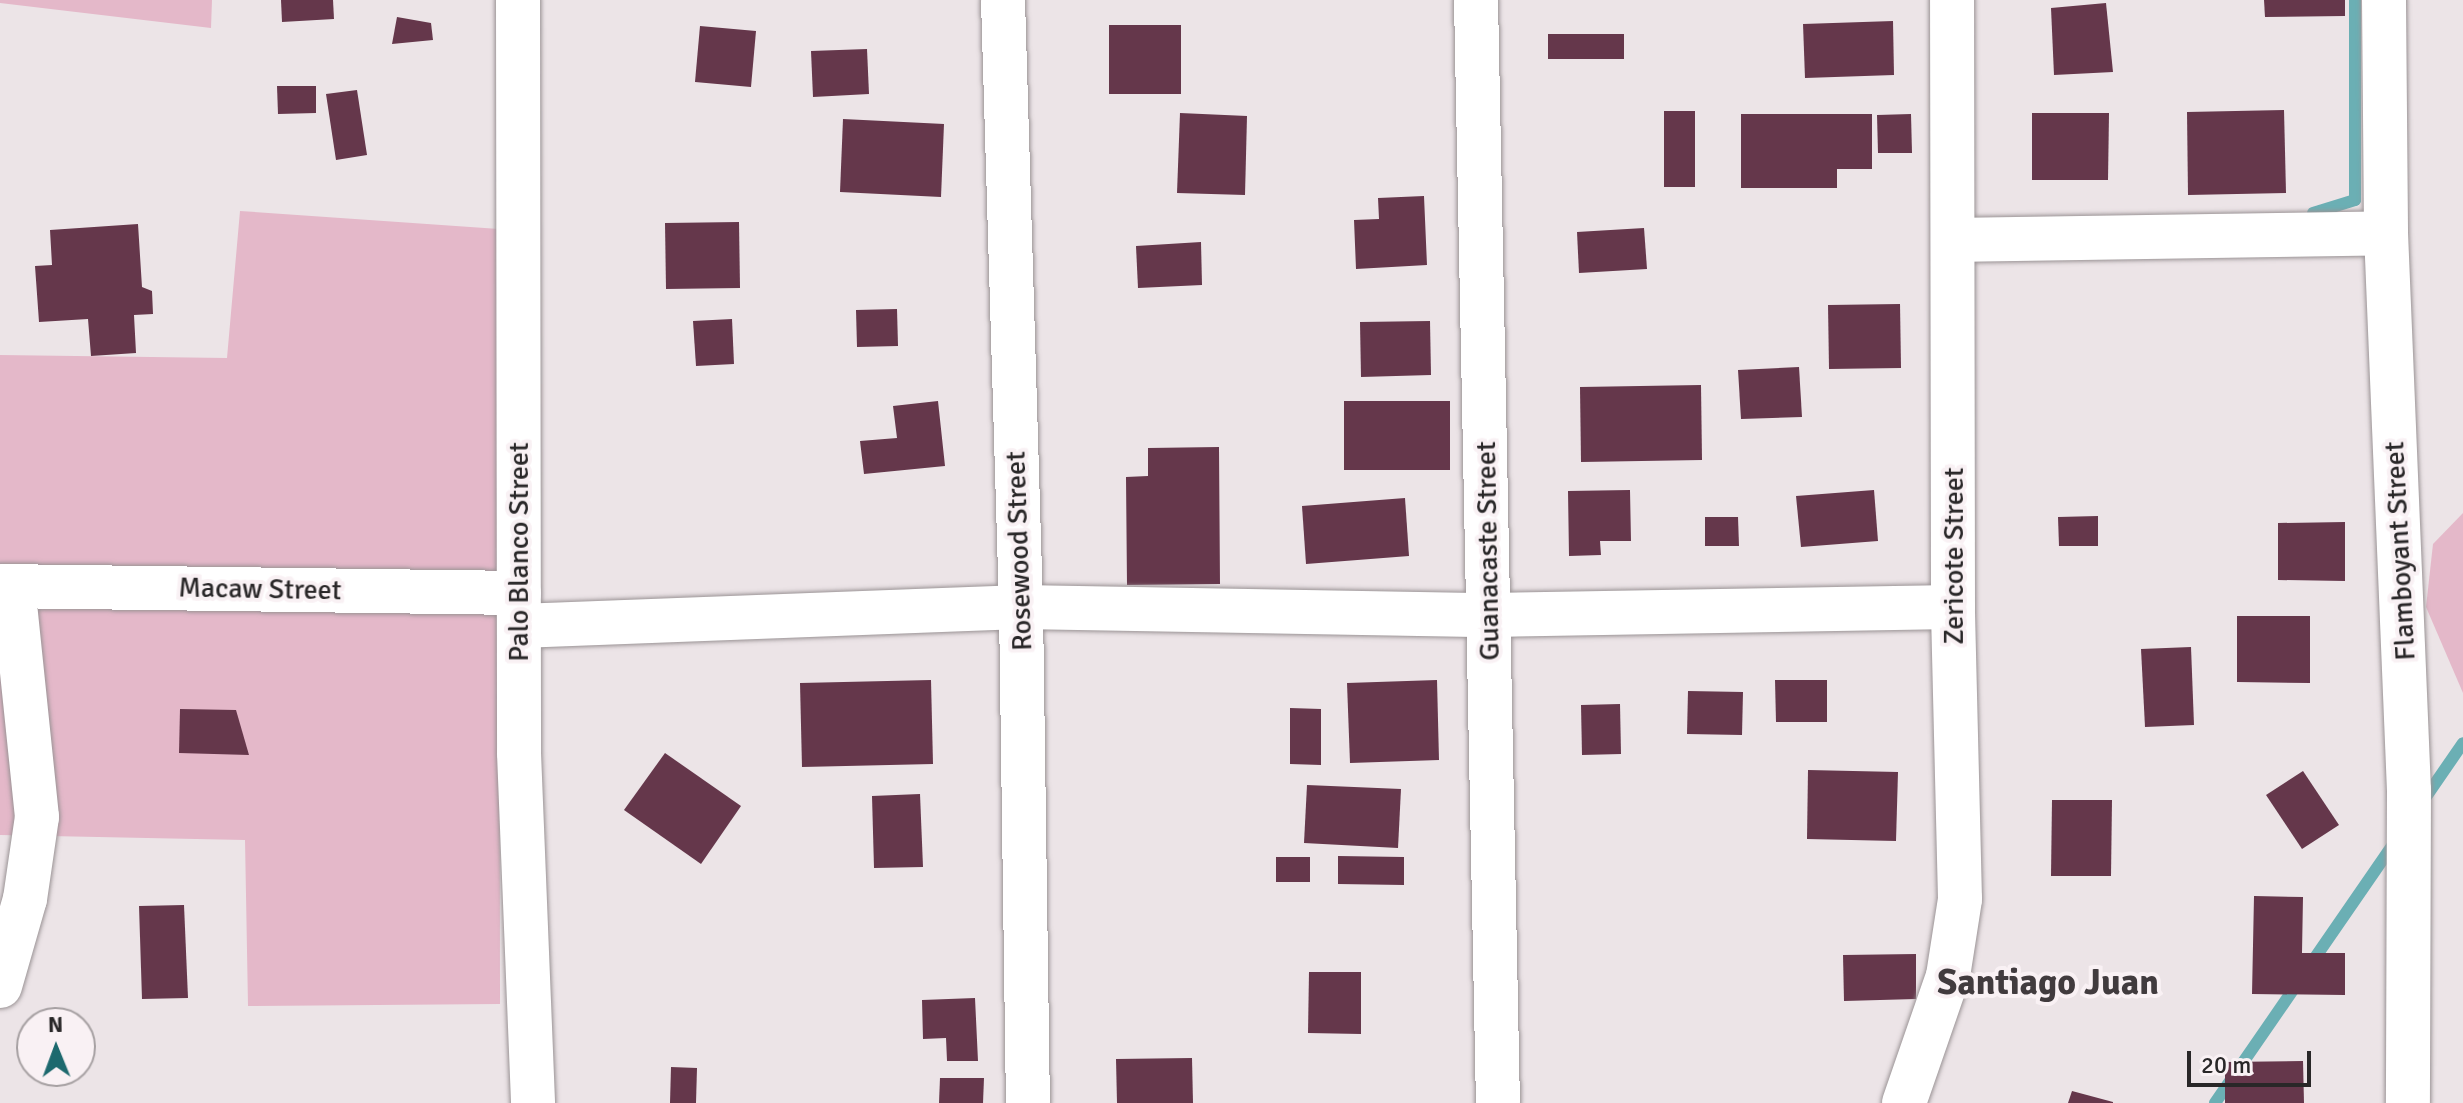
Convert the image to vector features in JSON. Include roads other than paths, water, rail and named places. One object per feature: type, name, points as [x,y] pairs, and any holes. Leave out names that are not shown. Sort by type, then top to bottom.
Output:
[{"type":"street","name":"Palo Blanco Street","points":[[518,0],[519,753],[533,1103]]},
{"type":"street","name":"Rosewood Street","points":[[1003,0],[1021,607],[1028,1103]]},
{"type":"street","name":"Guanacaste Street","points":[[1476,0],[1498,1103]]},
{"type":"street","name":"Zericote Street","points":[[1904,1103],[1948,976],[1960,899],[1953,607],[1956,240],[1952,0]]},
{"type":"street","name":"Flamboyant Street","points":[[2384,0],[2386,233],[2409,790],[2408,1103]]},
{"type":"street","points":[[1956,240],[2386,233]]},
{"type":"street","name":"Macaw Street","points":[[7,586],[519,610],[1021,607],[1490,615],[1953,607]]},
{"type":"street","points":[[0,986],[25,899],[37,817],[7,586]]},
{"type":"waterway","points":[[2313,213],[2355,200],[2355,0]]},
{"type":"waterway","points":[[2423,801],[2463,743]]},
{"type":"waterway","points":[[2310,965],[2395,842]]},
{"type":"waterway","points":[[2215,1103],[2297,984]]},
{"type":"district","name":"Santiago Juan","points":[[2048,983]]}]
